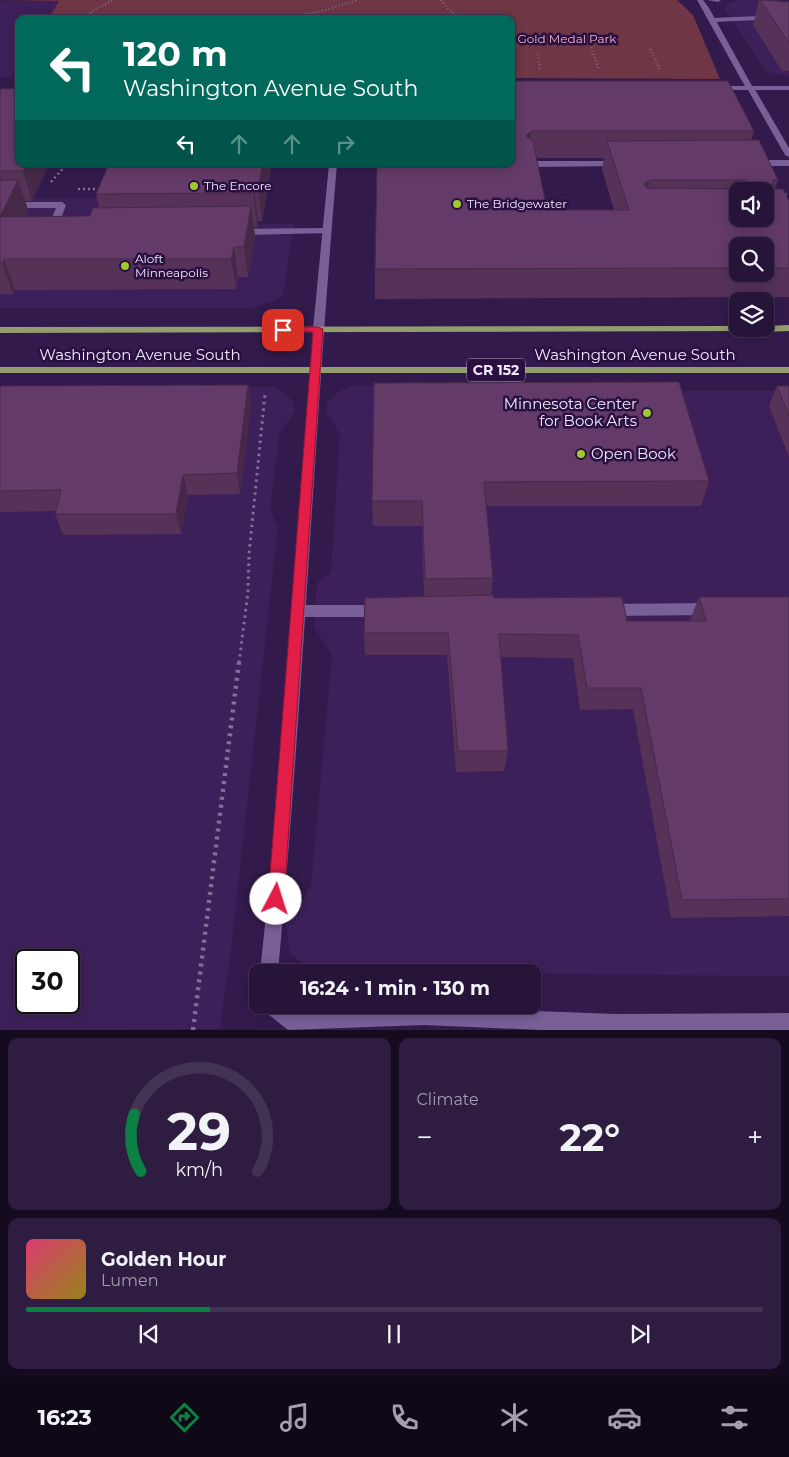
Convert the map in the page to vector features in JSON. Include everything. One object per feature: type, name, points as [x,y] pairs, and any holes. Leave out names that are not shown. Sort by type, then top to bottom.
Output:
[{"type":"main road","points":[[774,329],[789,328]]},
{"type":"main road","name":"Washington Avenue South","points":[[0,330],[729,329]]},
{"type":"main road","name":"Washington Avenue South","points":[[0,370],[789,370]]},
{"type":"street","points":[[700,0],[789,156]]},
{"type":"street","points":[[710,0],[718,0]]},
{"type":"street","points":[[713,20],[759,18],[789,23]]},
{"type":"street","points":[[708,88],[789,88]]},
{"type":"street","points":[[744,163],[789,163]]},
{"type":"street","points":[[529,164],[627,164]]},
{"type":"street","points":[[270,964],[280,849],[318,329],[333,167]]},
{"type":"street","points":[[0,205],[62,205],[50,233],[60,233]]},
{"type":"street","points":[[225,232],[327,231]]},
{"type":"street","points":[[592,610],[720,609]]},
{"type":"street","points":[[298,611],[395,610]]},
{"type":"street","points":[[282,1014],[292,1022],[424,1016],[616,1023],[789,1022]]},
{"type":"path","points":[[88,15],[90,12],[113,0]]},
{"type":"path","points":[[300,15],[324,11],[358,0]]},
{"type":"path","points":[[442,0],[449,10],[457,15]]},
{"type":"path","points":[[590,44],[599,70]]},
{"type":"path","points":[[650,49],[660,70]]},
{"type":"path","points":[[538,54],[540,70]]},
{"type":"path","points":[[193,1030],[248,592],[249,554],[265,394]]},
{"type":"shaded area","points":[[738,0],[782,0],[789,7],[789,77],[771,73],[765,69],[724,7]]},
{"type":"shaded area","points":[[0,1],[59,1],[50,15],[15,15],[15,72],[11,77],[0,77]]},
{"type":"shaded area","points":[[114,198],[105,225],[294,224],[283,295],[272,302],[251,308],[0,308],[0,199]]},
{"type":"shaded area","points":[[355,385],[378,386],[397,391],[789,391],[789,976],[541,974],[541,964],[303,964],[290,954],[286,924],[311,886],[332,655],[314,627],[317,583],[331,573],[340,434],[326,412],[327,403],[338,392]]},
{"type":"shaded area","points":[[274,387],[285,393],[293,402],[295,411],[279,434],[270,511],[278,526],[231,949],[220,1029],[0,1030],[0,394]]},
{"type":"green space","name":"Gold Medal Park","points":[[0,0],[677,0],[693,15],[720,79],[515,78],[515,15],[50,15],[59,1]]},
{"type":"building","points":[[760,0],[789,2],[789,43]]},
{"type":"building","name":"The Bridgewater","points":[[515,81],[728,81],[754,131],[531,131],[526,136],[533,141],[547,210],[629,210],[607,141],[759,140],[778,180],[773,180],[773,182],[747,182],[746,180],[650,180],[644,184],[647,188],[729,189],[729,227],[774,227],[774,189],[783,189],[789,201],[789,268],[774,268],[774,237],[729,237],[729,268],[375,269],[377,167],[515,167]]},
{"type":"building","points":[[15,88],[15,167],[25,167],[23,171],[0,171],[1,89]]},
{"type":"building","points":[[108,167],[262,167],[258,188],[254,188],[253,193],[96,194]]},
{"type":"building","points":[[0,180],[18,180],[0,217]]},
{"type":"building","points":[[251,206],[244,247],[234,247],[231,259],[4,259],[0,263],[0,217],[90,216],[93,208]]},
{"type":"building","points":[[679,382],[709,481],[484,482],[493,578],[425,579],[422,501],[372,501],[374,383]]},
{"type":"building","points":[[248,385],[237,473],[183,475],[176,514],[55,514],[61,490],[0,491],[0,386]]},
{"type":"building","points":[[777,386],[789,386],[789,416]]},
{"type":"building","points":[[494,595],[494,598],[622,597],[627,621],[706,621],[699,597],[789,597],[789,899],[682,900],[641,688],[587,688],[578,635],[499,634],[508,751],[458,751],[448,633],[364,633],[365,598]]},
{"type":"place","name":"The Encore","points":[[194,186]]},
{"type":"place","name":"The Bridgewater","points":[[457,204]]},
{"type":"place","name":"Aloft Minneapolis","points":[[125,266]]},
{"type":"place","name":"Minnesota Center for Book Arts","points":[[647,413]]},
{"type":"place","name":"Open Book","points":[[581,454]]},
{"type":"route","points":[[276,899],[318,329],[283,330]]}]
